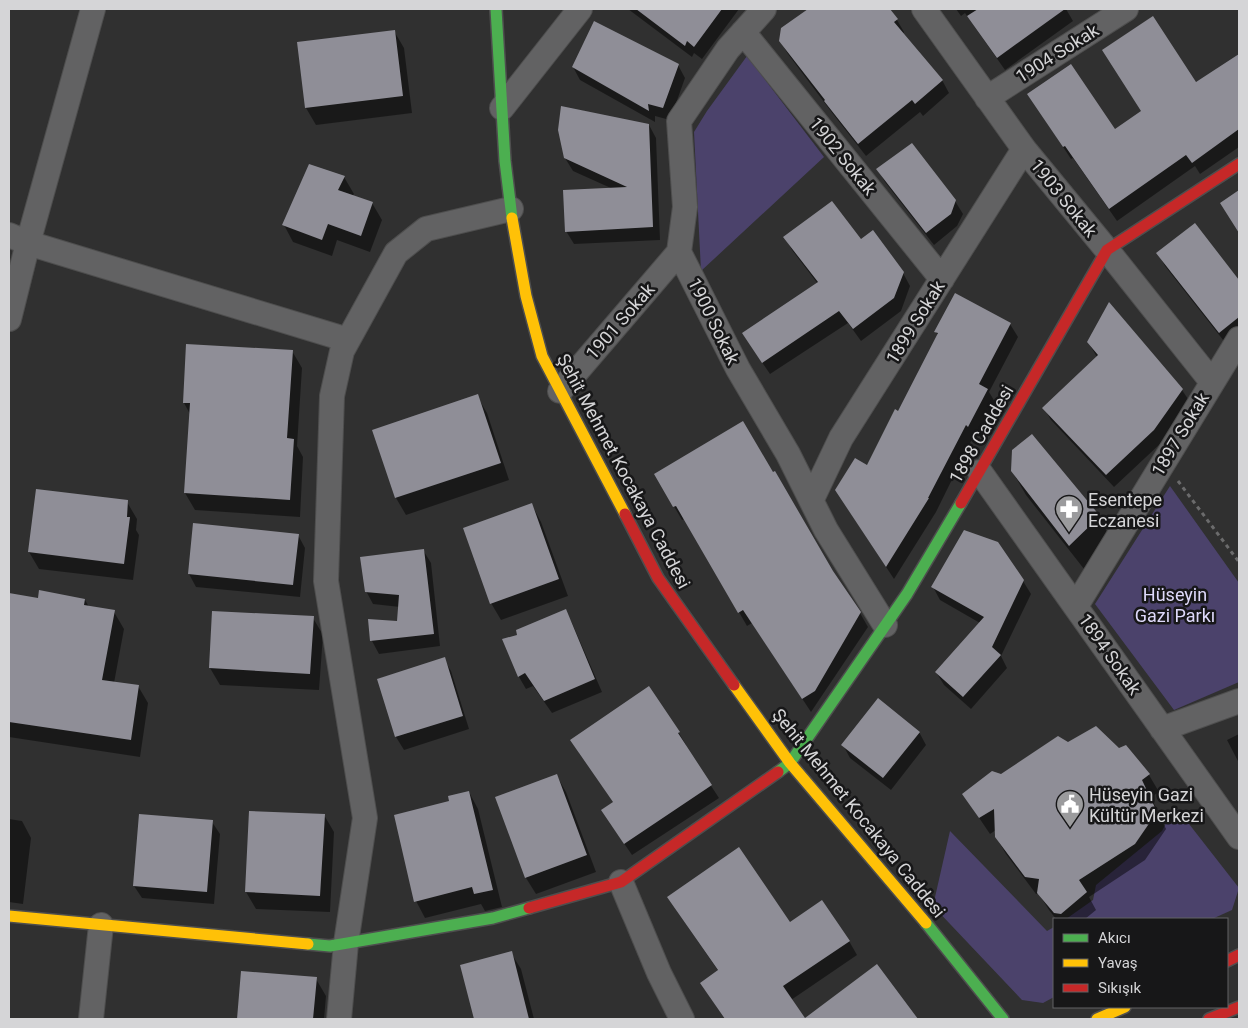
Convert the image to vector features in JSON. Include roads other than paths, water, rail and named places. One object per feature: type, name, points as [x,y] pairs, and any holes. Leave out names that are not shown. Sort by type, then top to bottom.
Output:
[{"type":"street","points":[[9,319],[19,239],[93,9]]},
{"type":"street","name":"Şehit Mehmet Kocakaya Caddesi","points":[[496,9],[505,161],[511,209],[526,296],[542,356],[658,578],[790,763],[919,914],[1003,1019]]},
{"type":"street","points":[[502,108],[580,9]]},
{"type":"street","points":[[680,252],[685,207],[679,121],[728,49],[764,9]]},
{"type":"street","name":"1903 Sokak","points":[[924,9],[1024,149],[1212,382]]},
{"type":"street","name":"1904 Sokak","points":[[987,98],[1126,9]]},
{"type":"street","name":"1902 Sokak","points":[[743,32],[942,279]]},
{"type":"street","name":"1899 Sokak","points":[[812,499],[841,438],[1024,149]]},
{"type":"street","name":"1898 Caddesi","points":[[790,763],[907,594],[980,472],[1107,250],[1239,164]]},
{"type":"street","points":[[339,1019],[346,943],[365,818],[326,581],[332,396],[342,351],[396,253],[426,230],[511,209]]},
{"type":"street","points":[[19,239],[348,340]]},
{"type":"street","name":"1901 Sokak","points":[[560,391],[680,252]]},
{"type":"street","name":"1900 Sokak","points":[[680,252],[738,369],[788,454],[826,530],[885,625]]},
{"type":"street","name":"1897 Sokak","points":[[1076,606],[1239,339]]},
{"type":"street","name":"1894 Sokak","points":[[980,472],[1239,837]]},
{"type":"street","points":[[1162,729],[1239,701]]},
{"type":"street","points":[[9,916],[330,946],[493,918],[621,882],[790,763]]},
{"type":"street","points":[[621,882],[659,973],[682,1019]]},
{"type":"street","points":[[91,1019],[101,925]]},
{"type":"street","points":[[1208,1019],[1239,1007]]},
{"type":"street","points":[[1097,1019],[1123,1008]]},
{"type":"place","name":"Esentepe Eczanesi","points":[[1069,533]]},
{"type":"place","name":"Hüseyin Gazi Kültür Merkezi","points":[[1070,828]]},
{"type":"park label","name":"Hüseyin Gazi Parkı","points":[[1175,604]]}]
